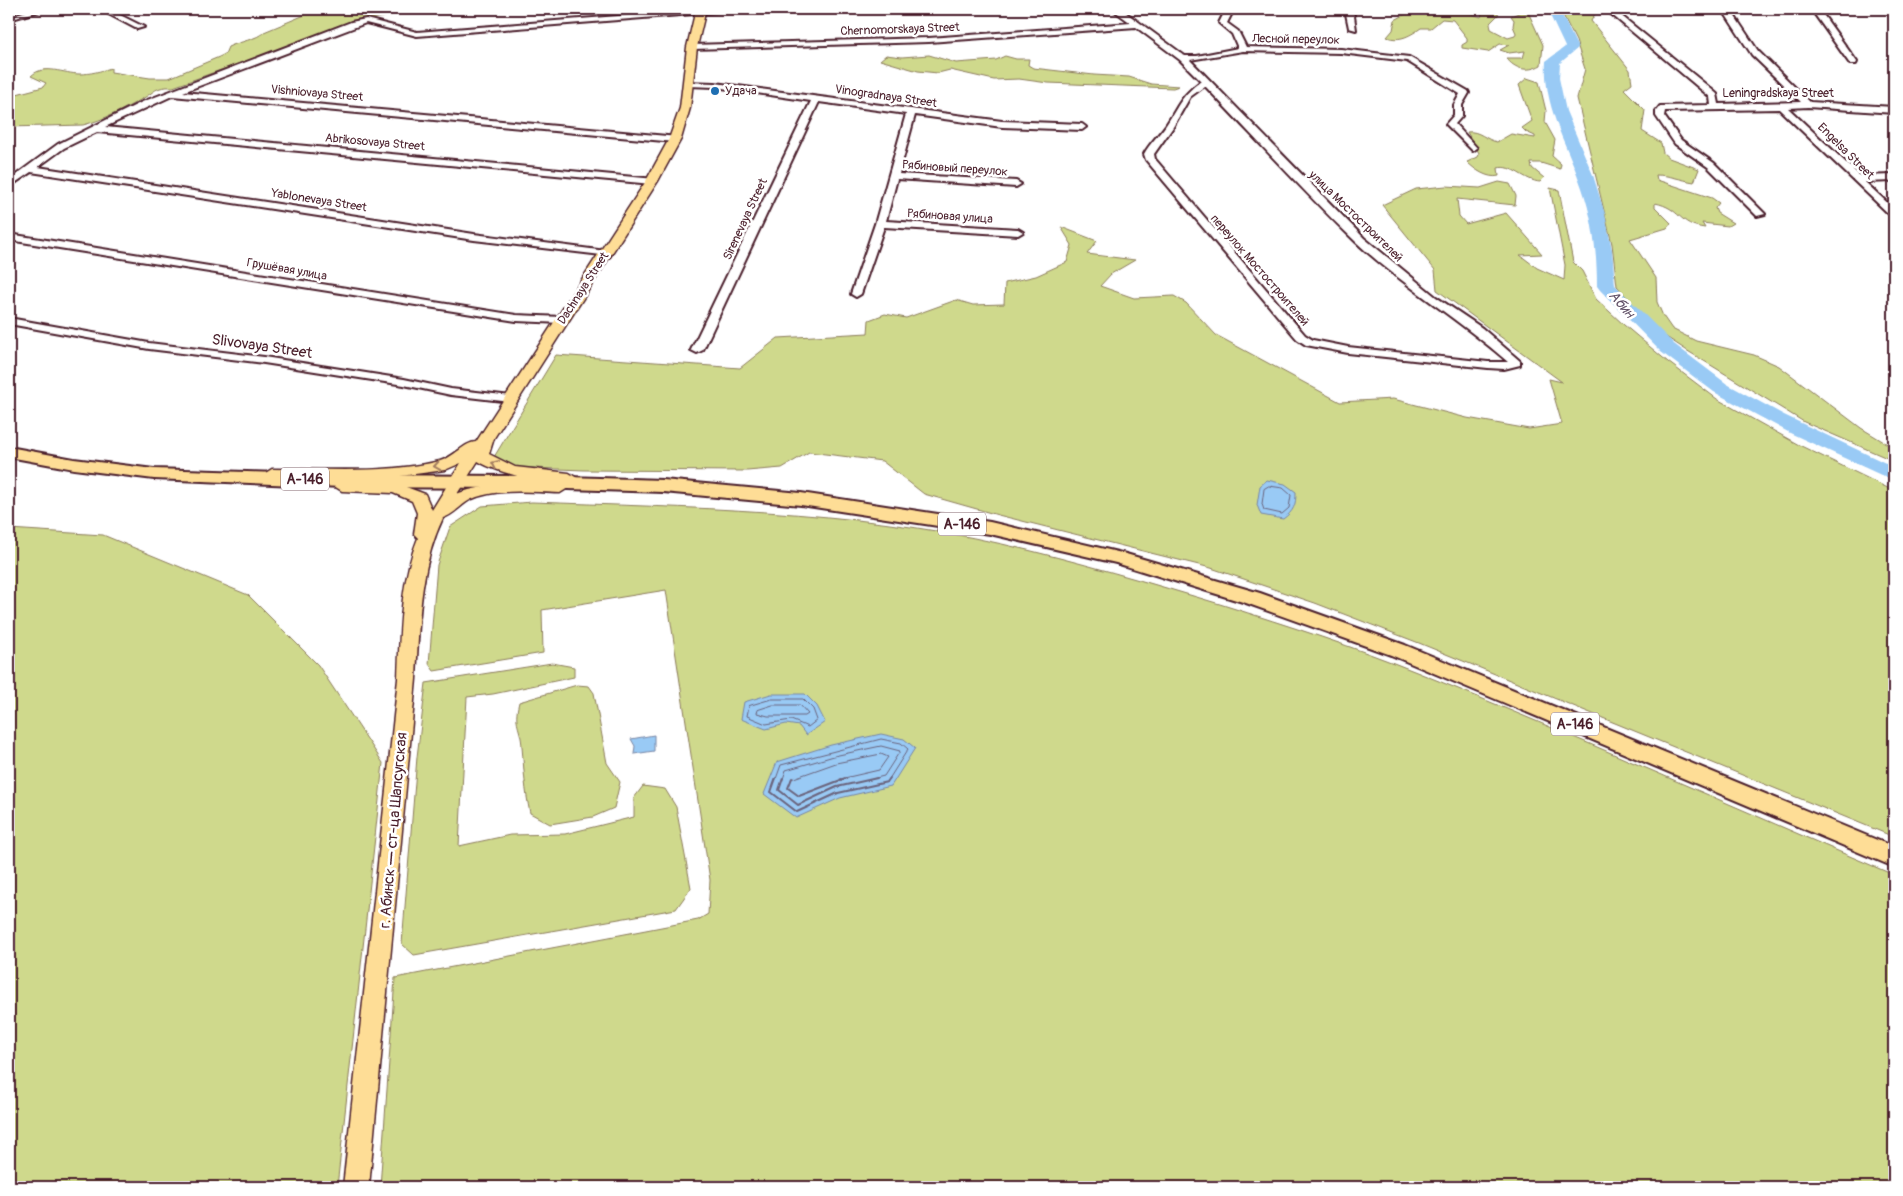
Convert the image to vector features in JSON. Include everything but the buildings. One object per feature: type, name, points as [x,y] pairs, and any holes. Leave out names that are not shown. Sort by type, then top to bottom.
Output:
[{"type":"highway","name":"А-146","points":[[9,452],[74,464],[154,474],[342,481],[456,481],[664,486],[801,499],[990,528],[1118,558],[1253,598],[1398,650],[1894,857]]},
{"type":"main road","name":"Dachnaya Street","points":[[456,481],[606,254],[652,181],[675,139],[685,108],[692,47],[700,10]]},
{"type":"main road","points":[[154,474],[385,473],[445,465],[464,455],[491,430]]},
{"type":"main road","points":[[491,430],[481,455],[491,464],[526,474],[664,486]]},
{"type":"main road","points":[[154,474],[290,484],[395,488],[419,498],[425,513],[420,554]]},
{"type":"main road","name":"г. Абинск — ст-ца Шапсугская","points":[[356,1187],[405,707],[410,618],[420,554],[434,520],[456,481]]},
{"type":"main road","points":[[420,554],[445,510],[460,498],[489,489],[664,486]]},
{"type":"street","points":[[9,18],[42,9]]},
{"type":"street","points":[[103,9],[140,27]]},
{"type":"street","points":[[9,184],[61,146],[167,93],[366,22],[417,34],[731,9]]},
{"type":"street","points":[[1116,9],[1183,58],[1205,82]]},
{"type":"street","points":[[1230,9],[1223,23],[1234,33],[1243,49]]},
{"type":"street","points":[[1349,9],[1353,28]]},
{"type":"street","points":[[1610,9],[1714,96],[1715,106]]},
{"type":"street","points":[[1726,9],[1755,53],[1808,104]]},
{"type":"street","points":[[1815,9],[1853,62]]},
{"type":"street","name":"Chernomorskaya Street","points":[[692,47],[929,40],[1139,25]]},
{"type":"street","name":"Лесной переулок","points":[[1183,58],[1197,58],[1243,49],[1341,51],[1409,58],[1465,93],[1458,105],[1458,116],[1450,124],[1472,148]]},
{"type":"street","name":"переулок Мостостроителей","points":[[1205,82],[1187,96],[1169,127],[1153,146],[1149,154],[1150,160],[1301,337],[1310,343],[1348,350],[1504,366]]},
{"type":"street","name":"улица Мостостроителей","points":[[1205,82],[1360,240],[1432,299],[1478,330],[1516,363],[1504,366]]},
{"type":"street","name":"Vinogradnaya Street","points":[[688,84],[715,85],[1002,124],[1082,127]]},
{"type":"street","name":"Vishniovaya Street","points":[[167,93],[675,139]]},
{"type":"street","name":"Sirenevaya Street","points":[[697,350],[816,98]]},
{"type":"street","name":"Leningradskaya Street","points":[[1760,214],[1711,165],[1678,142],[1660,116],[1660,111],[1663,108],[1808,104],[1894,110]]},
{"type":"street","name":"Engelsa Street","points":[[1781,106],[1894,214]]},
{"type":"street","name":"Рябиновая улица","points":[[856,294],[880,224],[911,112]]},
{"type":"street","name":"Abrikosovaya Street","points":[[96,129],[652,181]]},
{"type":"street","name":"Yablonevaya Street","points":[[30,169],[474,237],[606,254]]},
{"type":"street","name":"Рябиновый переулок","points":[[893,176],[1016,184]]},
{"type":"street","points":[[1856,179],[1894,178]]},
{"type":"street","name":"Рябиновая улица","points":[[880,224],[1018,232]]},
{"type":"street","name":"Грушёвая улица","points":[[9,237],[516,318],[562,320]]},
{"type":"street","name":"Slivovaya Street","points":[[9,321],[149,346],[264,360],[404,382],[451,392],[511,399]]},
{"type":"green space","points":[[331,9],[431,9],[358,21],[173,87],[156,90],[121,110],[91,123],[83,125],[9,127],[9,96],[43,87],[46,83],[31,76],[36,72],[54,70],[84,74],[111,68],[111,72],[150,78],[169,78],[225,54],[228,47],[232,45],[257,37],[264,32],[307,14]]},
{"type":"green space","points":[[1415,9],[1458,9],[1481,17],[1482,14],[1470,9],[1488,9],[1499,14],[1490,23],[1491,29],[1508,38],[1515,36],[1516,33],[1513,26],[1514,20],[1511,16],[1521,12],[1529,14],[1543,45],[1541,65],[1531,69],[1522,69],[1513,65],[1506,58],[1523,58],[1525,51],[1509,53],[1500,50],[1509,45],[1500,44],[1488,52],[1462,48],[1462,45],[1467,42],[1467,38],[1453,20],[1442,19],[1431,28],[1421,28],[1401,38],[1387,37],[1393,30],[1395,20]]},
{"type":"green space","points":[[1560,9],[1598,9],[1591,21],[1630,70],[1632,83],[1624,89],[1645,110],[1642,131],[1661,143],[1663,153],[1669,158],[1699,169],[1694,182],[1656,175],[1657,180],[1712,198],[1719,203],[1715,208],[1717,213],[1733,223],[1728,226],[1702,223],[1705,228],[1696,226],[1689,224],[1664,205],[1655,203],[1655,207],[1671,223],[1667,228],[1630,239],[1656,278],[1657,302],[1663,316],[1672,329],[1696,341],[1754,355],[1779,366],[1861,428],[1894,448],[1894,461],[1804,422],[1686,350],[1654,329],[1617,286],[1612,244],[1577,98],[1585,69],[1576,41]]},
{"type":"green space","points":[[886,55],[902,57],[929,55],[956,63],[996,60],[1005,56],[1016,59],[1029,59],[1028,65],[1033,68],[1129,77],[1151,84],[1179,86],[1173,88],[1048,83],[1019,79],[994,80],[950,70],[938,73],[918,71],[880,60]]},
{"type":"green space","points":[[1527,78],[1539,82],[1546,111],[1545,122],[1555,140],[1552,156],[1561,164],[1560,169],[1541,163],[1531,163],[1532,168],[1544,178],[1540,182],[1503,167],[1498,168],[1499,176],[1495,177],[1482,173],[1467,162],[1478,157],[1479,153],[1467,132],[1475,132],[1497,142],[1511,134],[1535,138],[1535,136],[1522,128],[1532,121],[1519,85]]},
{"type":"green space","points":[[1499,182],[1510,184],[1516,196],[1515,205],[1457,199],[1459,216],[1466,224],[1506,213],[1542,254],[1520,255],[1537,268],[1564,280],[1565,265],[1550,188],[1559,190],[1573,262],[1582,271],[1596,299],[1624,325],[1668,362],[1717,399],[1799,445],[1894,491],[1894,837],[1419,643],[1315,603],[1211,568],[998,515],[924,494],[882,461],[809,452],[782,468],[747,471],[584,470],[508,467],[494,457],[556,355],[740,368],[778,338],[868,333],[869,320],[885,314],[906,318],[956,300],[973,305],[1004,304],[1005,283],[1036,276],[1067,262],[1072,245],[1061,227],[1097,241],[1087,254],[1135,260],[1111,274],[1100,286],[1134,298],[1174,296],[1186,303],[1216,335],[1340,402],[1393,399],[1467,418],[1529,429],[1562,424],[1549,379],[1562,382],[1437,290],[1435,270],[1382,205],[1416,189],[1446,186],[1480,188]]},
{"type":"green space","points":[[532,502],[768,512],[827,517],[944,532],[1086,565],[1223,605],[1395,663],[1538,722],[1894,875],[1894,1187],[380,1187],[395,978],[698,920],[708,914],[710,880],[666,590],[542,610],[543,653],[434,671],[429,664],[437,565],[450,527],[482,506]]},
{"type":"green space","points":[[9,529],[103,535],[248,595],[318,665],[383,763],[337,1187],[9,1187]]},
{"type":"green space","points":[[552,663],[574,667],[574,677],[493,694],[467,697],[459,846],[510,835],[565,834],[634,817],[634,798],[643,786],[665,789],[676,807],[691,888],[676,909],[414,955],[402,944],[417,757],[426,683]]},
{"type":"green space","points":[[577,685],[589,686],[594,693],[607,763],[620,782],[614,808],[593,817],[550,824],[530,813],[517,710],[519,702]]},
{"type":"water","points":[[1267,480],[1285,484],[1296,492],[1294,507],[1283,519],[1261,515],[1257,505],[1260,486]]},
{"type":"water","points":[[771,694],[805,694],[817,706],[825,722],[806,735],[799,726],[786,724],[766,729],[741,719],[744,702]]},
{"type":"water","points":[[881,734],[904,739],[915,748],[891,786],[840,798],[796,818],[764,794],[777,762],[831,745]]},
{"type":"water","points":[[654,735],[654,751],[634,754],[635,746],[631,739]]},
{"type":"waterway","name":"Абин","points":[[1553,9],[1572,48],[1553,61],[1554,95],[1564,128],[1585,175],[1594,202],[1604,250],[1606,286],[1651,333],[1702,376],[1720,388],[1777,419],[1894,475]]},
{"type":"place","name":"Удача","points":[[715,91]]}]
